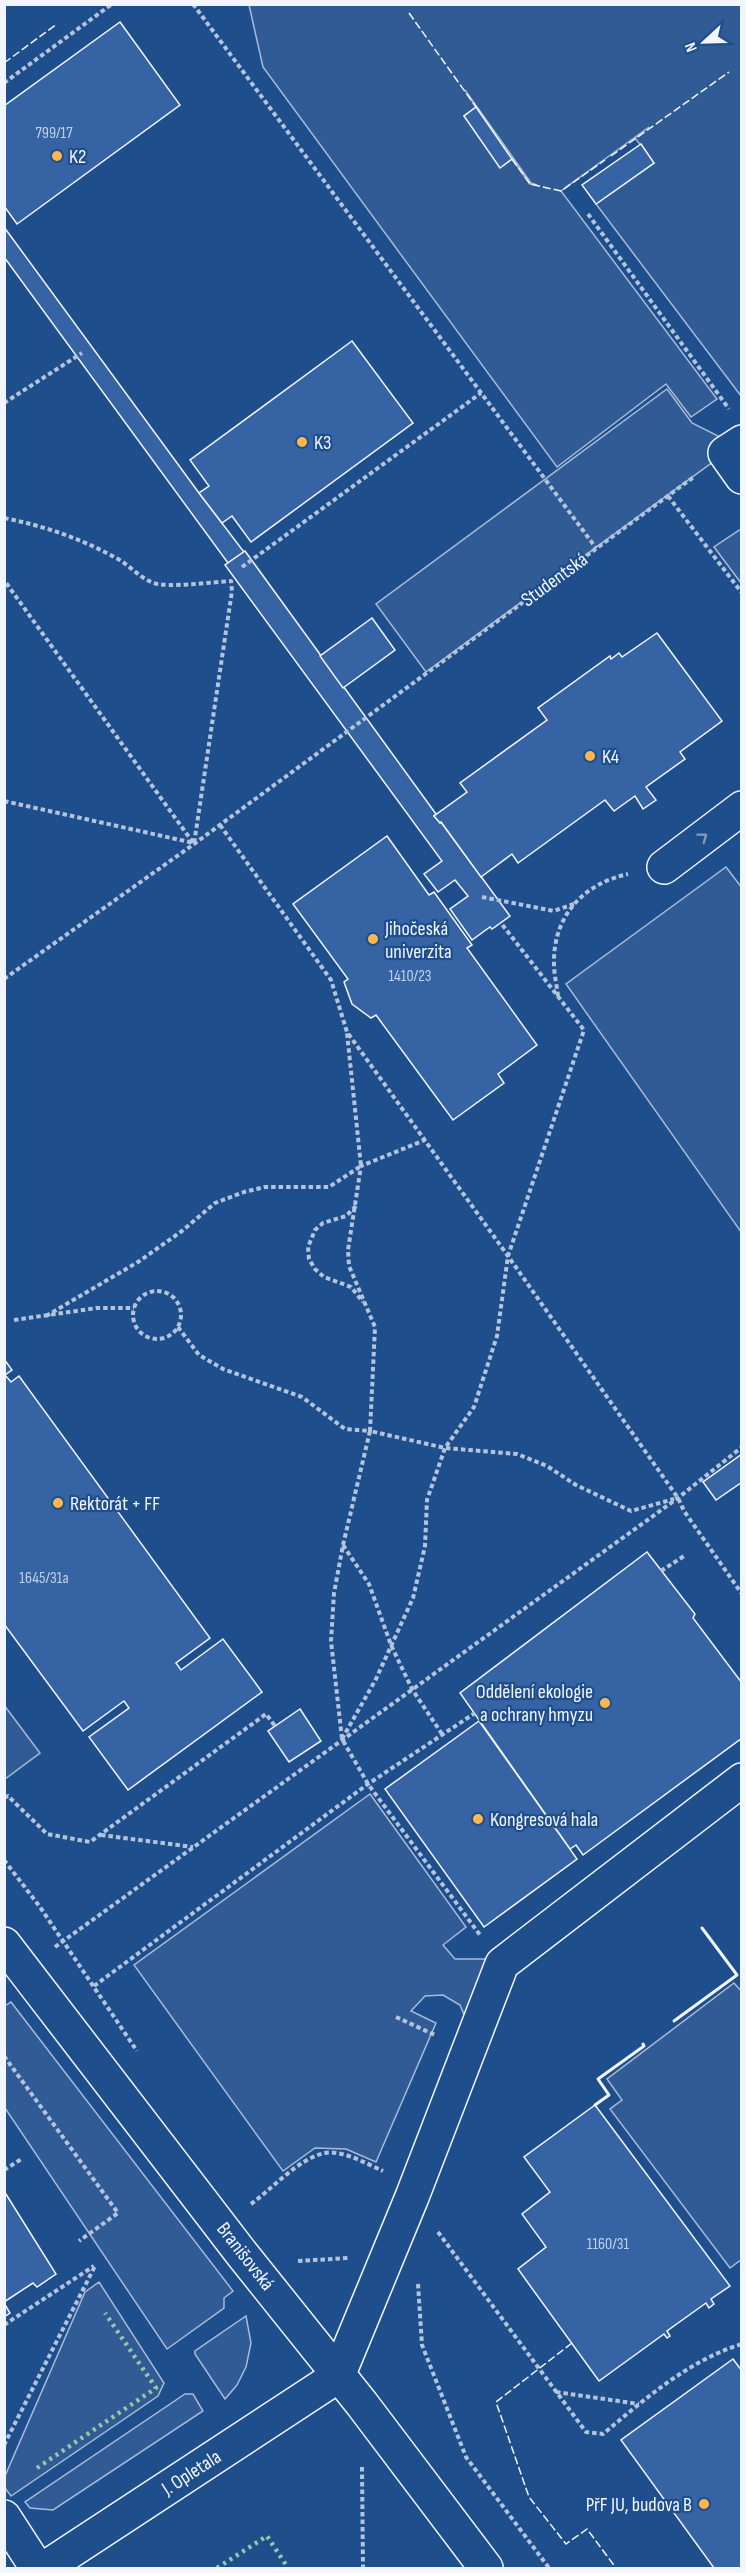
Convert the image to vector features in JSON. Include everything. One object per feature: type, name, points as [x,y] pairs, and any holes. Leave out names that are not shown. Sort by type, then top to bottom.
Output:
[{"type":"street","points":[[664,867],[741,808]]},
{"type":"street","points":[[338,2376],[412,2197],[502,1964],[741,1780]]},
{"type":"street","name":"Branišovská","points":[[4,1944],[362,2404],[486,2568]]},
{"type":"street","name":"J. Opletala","points":[[45,2568],[338,2376]]},
{"type":"street","points":[[4,2517],[37,2568]]},
{"type":"path","points":[[4,83],[112,4]]},
{"type":"path","points":[[193,4],[596,548]]},
{"type":"path","points":[[588,214],[736,448]]},
{"type":"path","points":[[4,403],[82,352]]},
{"type":"path","points":[[242,567],[481,393]]},
{"type":"path","name":"Studentská","points":[[4,980],[736,448]]},
{"type":"path","points":[[668,496],[741,593]]},
{"type":"path","points":[[4,518],[44,526],[93,546],[126,563],[138,575],[156,585],[231,581],[232,591],[194,844]]},
{"type":"path","points":[[4,580],[194,844]]},
{"type":"path","points":[[4,801],[194,844]]},
{"type":"path","points":[[220,825],[331,980],[347,1032],[362,1166],[348,1244],[349,1266],[375,1327],[370,1431],[334,1593],[331,1641],[342,1739],[368,1784],[502,1964]]},
{"type":"path","points":[[558,997],[554,963],[556,942],[564,916],[582,896],[606,879],[664,867]]},
{"type":"path","points":[[483,897],[523,907],[554,910],[575,904]]},
{"type":"path","points":[[342,1739],[376,1679],[413,1598],[425,1546],[428,1500],[445,1448],[474,1407],[491,1356],[497,1336],[508,1256],[584,1030],[501,923]]},
{"type":"path","points":[[347,1032],[426,1140],[678,1498],[684,1511],[741,1594]]},
{"type":"path","points":[[46,1316],[138,1262],[182,1231],[214,1203],[265,1187],[329,1186],[362,1166],[426,1140]]},
{"type":"path","points":[[356,1205],[346,1216],[323,1223],[315,1230],[308,1247],[309,1259],[315,1269],[324,1276],[351,1287],[366,1306]]},
{"type":"path","points":[[156,1291],[166,1293],[174,1298],[180,1307],[181,1317],[178,1327],[171,1334],[162,1338],[147,1337],[136,1327],[132,1318],[134,1308],[139,1299],[147,1293],[156,1291]]},
{"type":"path","points":[[14,1320],[97,1308],[134,1308]]},
{"type":"path","points":[[178,1327],[199,1355],[223,1369],[302,1397],[345,1429],[370,1431],[445,1448],[517,1454],[547,1466],[576,1485],[631,1511],[678,1498]]},
{"type":"path","points":[[55,1947],[678,1498],[741,1447]]},
{"type":"path","points":[[343,1545],[369,1584],[391,1646],[412,1689],[442,1734]]},
{"type":"path","points":[[661,1571],[684,1556]]},
{"type":"path","points":[[94,1986],[368,1784],[475,1713]]},
{"type":"path","points":[[4,1798],[8,1796],[47,1834],[90,1842],[266,1714],[275,1726]]},
{"type":"path","points":[[101,1835],[194,1847]]},
{"type":"path","points":[[4,1860],[64,1941],[141,2057]]},
{"type":"path","points":[[4,2056],[118,2213],[79,2241]]},
{"type":"path","points":[[219,2222],[251,2204],[305,2162],[325,2153],[352,2158],[390,2174],[412,2197],[586,2432],[603,2434],[639,2404],[717,2351],[741,2344]]},
{"type":"path","points":[[4,2170],[23,2158]]},
{"type":"path","points":[[244,2194],[258,2212]]},
{"type":"path","points":[[291,2253],[298,2261]]},
{"type":"path","points":[[290,2266],[298,2261],[388,2255],[416,2259],[422,2345],[466,2457],[549,2568]]},
{"type":"path","points":[[4,2445],[95,2266],[5,2326]]},
{"type":"path","points":[[555,2392],[639,2404]]},
{"type":"path","points":[[362,2463],[363,2568]]},
{"type":"shaded area","points":[[249,5],[741,5],[741,396],[596,204],[654,163],[635,138],[649,127],[561,191],[717,399],[691,417],[666,384],[557,467],[263,67]],"holes":[[[465,90],[531,183],[537,185],[530,184],[512,159],[500,167],[464,116],[476,107]]]},
{"type":"shaded area","points":[[667,389],[692,423],[736,445],[426,672],[376,604]]},
{"type":"shaded area","points":[[741,529],[741,583],[714,547]]},
{"type":"shaded area","points":[[726,867],[742,888],[741,1232],[566,984]]},
{"type":"shaded area","points":[[4,1705],[40,1753],[5,1779],[4,1779]]},
{"type":"shaded area","points":[[370,1794],[466,1927],[443,1945],[455,1959],[489,1959],[467,2022],[460,2005],[443,1995],[425,1996],[411,2011],[436,2023],[376,2162],[346,2149],[315,2148],[283,2171],[134,1965]]},
{"type":"shaded area","points":[[734,1983],[742,1992],[742,2259],[730,2268],[610,2109],[622,2100],[607,2079]]},
{"type":"shaded area","points":[[11,2002],[233,2291],[224,2298],[224,2308],[167,2349],[5,2108],[5,2006]]},
{"type":"shaded area","points":[[99,2282],[164,2383],[158,2396],[11,2496],[5,2488],[5,2476],[85,2292]]},
{"type":"shaded area","points":[[246,2316],[251,2343],[246,2367],[237,2385],[225,2399],[195,2351]]},
{"type":"shaded area","points":[[185,2394],[193,2394],[203,2411],[53,2510],[30,2508],[25,2502]]},
{"type":"building","name":"K2","points":[[120,22],[180,105],[17,224],[4,206],[4,106]]},
{"type":"building","points":[[476,107],[512,159],[500,168],[464,116]]},
{"type":"building","points":[[641,144],[654,163],[596,204],[582,185]]},
{"type":"building","points":[[4,227],[244,552],[228,563],[4,257]]},
{"type":"building","name":"K3","points":[[352,341],[413,423],[251,542],[232,516],[222,523],[199,493],[209,486],[190,460]]},
{"type":"building","points":[[245,551],[436,814],[434,816],[441,822],[510,916],[492,929],[490,927],[472,940],[450,909],[468,896],[455,880],[438,892],[424,874],[442,861],[225,565]]},
{"type":"building","points":[[372,618],[395,650],[343,688],[320,656]]},
{"type":"building","name":"K4","points":[[657,633],[722,721],[680,752],[685,759],[646,787],[656,800],[643,809],[635,796],[614,811],[605,800],[518,863],[512,854],[481,877],[441,822],[434,816],[467,792],[460,783],[547,720],[538,708],[610,656],[611,659],[619,653],[622,657]]},
{"type":"building","points":[[387,836],[429,895],[434,892],[472,945],[467,948],[537,1045],[498,1074],[504,1083],[453,1120],[376,1015],[371,1018],[352,1004],[344,982],[348,979],[293,904]]},
{"type":"building","name":"Rektorát + FF","points":[[4,1359],[12,1370],[5,1375],[11,1382],[19,1376],[210,1638],[176,1663],[181,1670],[223,1639],[262,1692],[128,1790],[89,1737],[129,1708],[124,1701],[83,1731],[4,1624]]},
{"type":"building","points":[[742,1454],[742,1482],[716,1500],[703,1482]]},
{"type":"building","name":"Oddělení ekologie a ochrany hmyzu","points":[[647,1552],[695,1614],[693,1618],[742,1683],[742,1738],[583,1855],[576,1845],[570,1849],[460,1693]]},
{"type":"building","points":[[300,1709],[321,1741],[289,1762],[268,1731]]},
{"type":"building","name":"Kongresová hala","points":[[479,1721],[577,1859],[484,1927],[385,1789]]},
{"type":"building","points":[[595,2105],[730,2286],[711,2299],[714,2304],[709,2308],[706,2303],[667,2331],[670,2336],[667,2338],[664,2334],[599,2381],[518,2269],[546,2247],[522,2214],[550,2192],[524,2157]]},
{"type":"building","points":[[4,2191],[56,2274],[37,2287],[33,2283],[4,2302]]},
{"type":"building","points":[[4,2303],[10,2313],[4,2317]]},
{"type":"building","name":"PřF JU, budova B","points":[[733,2359],[742,2371],[742,2568],[714,2568],[621,2440]]},
{"type":"hedge","points":[[37,2468],[156,2388],[105,2313]]},
{"type":"hedge","points":[[217,2568],[267,2536],[288,2568]]},
{"type":"fence","points":[[409,13],[476,107]]},
{"type":"fence","points":[[4,63],[57,24]]},
{"type":"fence","points":[[611,156],[729,72]]},
{"type":"fence","points":[[512,159],[530,184],[561,191],[605,160]]},
{"type":"fence","points":[[572,2343],[496,2402],[529,2497],[566,2544],[587,2529],[616,2568]]},
{"type":"wall","points":[[674,2021],[737,1975],[702,1928]]},
{"type":"wall","points":[[595,2105],[609,2095],[598,2079],[644,2046],[643,2044]]},
{"type":"place","name":"K2","points":[[57,156]]},
{"type":"place","name":"K3","points":[[302,442]]},
{"type":"place","name":"K4","points":[[590,756]]},
{"type":"place","name":"Jihočeská univerzita","points":[[373,939]]},
{"type":"place","name":"Rektorát + FF","points":[[58,1503]]},
{"type":"place","name":"Oddělení ekologie a ochrany hmyzu","points":[[605,1703]]},
{"type":"place","name":"Kongresová hala","points":[[478,1819]]},
{"type":"place","name":"PřF JU, budova B","points":[[704,2504]]}]
